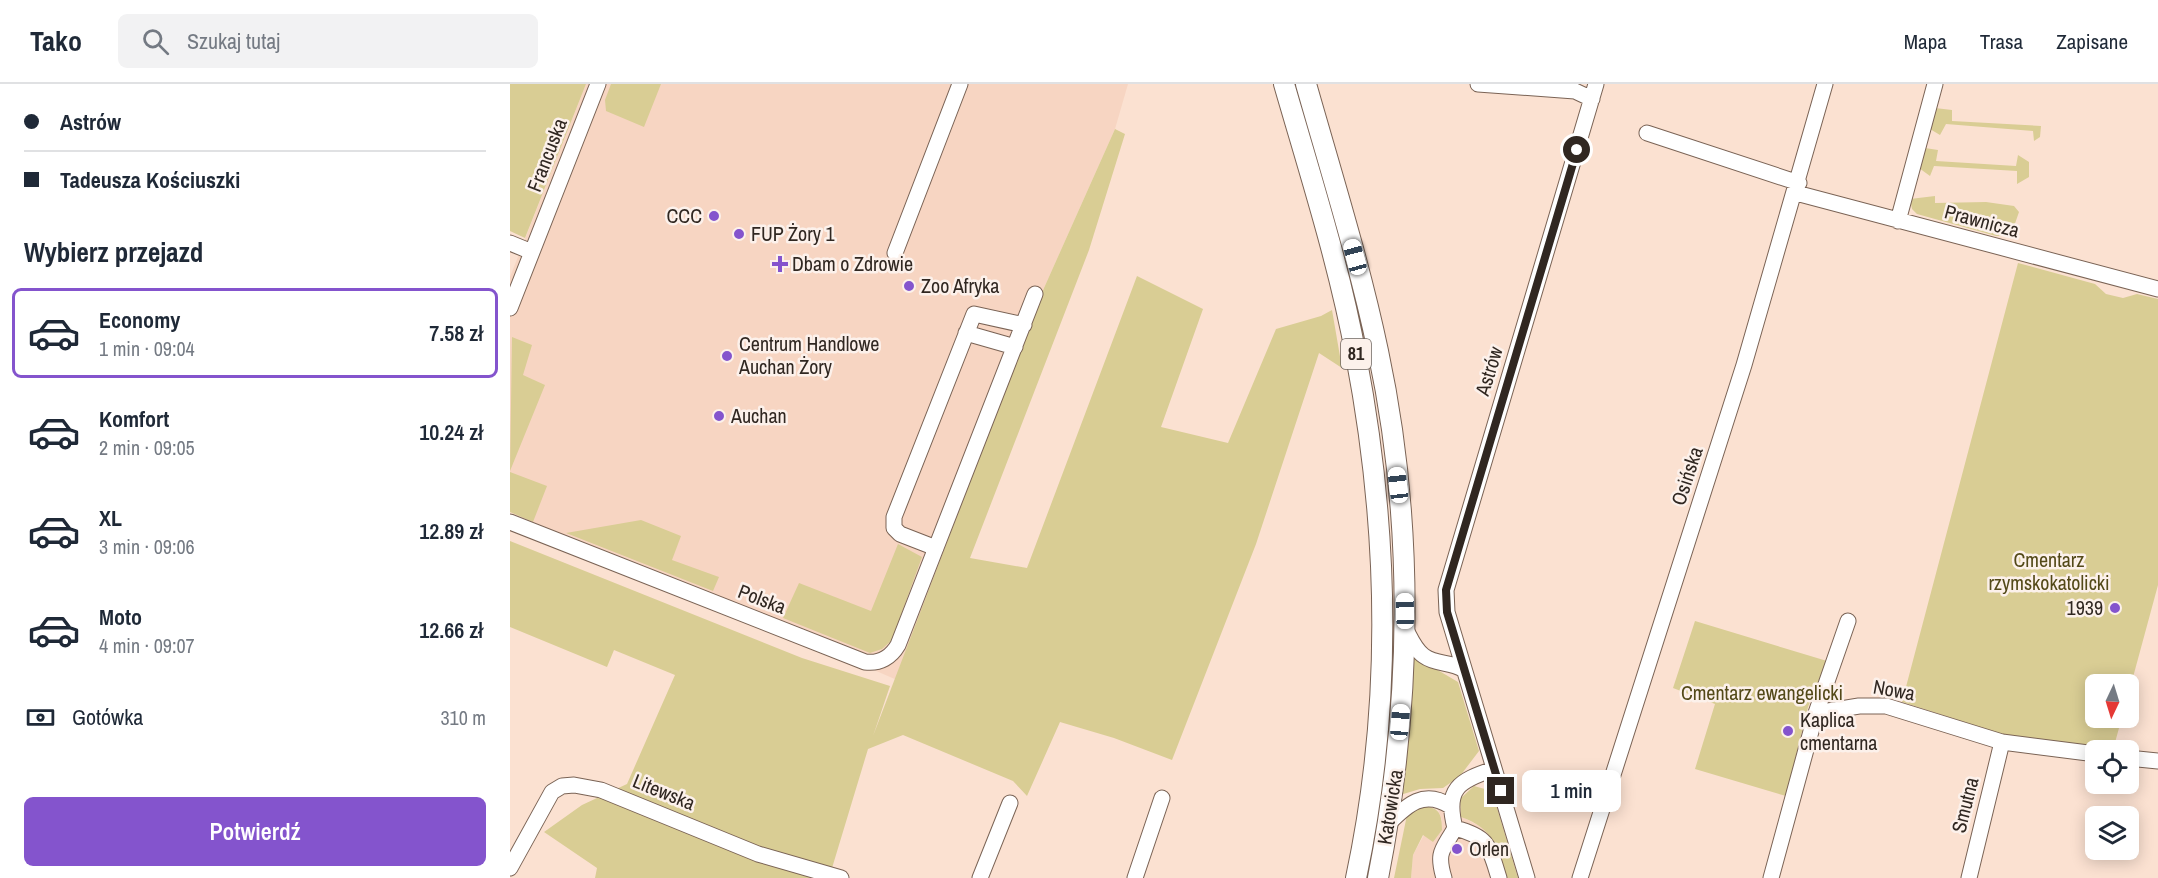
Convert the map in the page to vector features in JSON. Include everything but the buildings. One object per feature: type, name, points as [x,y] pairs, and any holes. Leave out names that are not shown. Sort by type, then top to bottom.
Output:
[{"type":"main road","name":"Katowicka","points":[[1284,84],[1339,280],[1360,374],[1377,483],[1383,581],[1383,632],[1377,744],[1356,878]]},
{"type":"main road","name":"81","points":[[1306,84],[1346,225],[1378,352],[1398,485],[1405,628]]},
{"type":"main road","name":"Katowicka","points":[[1378,878],[1389,823],[1399,746],[1405,628]]},
{"type":"street","name":"Francuska","points":[[510,308],[598,84]]},
{"type":"street","points":[[895,253],[960,84]]},
{"type":"street","points":[[1478,84],[1594,92]]},
{"type":"street","name":"Osińska","points":[[1580,878],[1744,365],[1826,84]]},
{"type":"street","points":[[1898,221],[1935,84]]},
{"type":"street","name":"Astrów","points":[[1527,878],[1447,612],[1447,584],[1594,92]]},
{"type":"street","name":"Prawnicza","points":[[1647,133],[1797,188],[1898,221],[2158,289]]},
{"type":"street","points":[[510,243],[532,252]]},
{"type":"street","points":[[1023,326],[974,314],[893,521],[894,528],[900,534],[936,548],[1016,347],[1035,294]]},
{"type":"street","points":[[966,333],[1016,347]]},
{"type":"street","name":"Polska","points":[[510,522],[872,663],[885,659],[898,645],[936,548]]},
{"type":"street","points":[[1771,878],[1816,713],[1848,621]]},
{"type":"street","points":[[1405,628],[1425,658],[1451,663],[1464,670]]},
{"type":"street","name":"Nowa","points":[[1816,713],[1859,706],[1886,706],[2002,742],[2085,753]]},
{"type":"street","name":"Smutna","points":[[1969,878],[2002,742]]},
{"type":"street","points":[[2139,759],[2158,761]]},
{"type":"street","points":[[1455,828],[1450,806],[1453,794],[1460,784],[1494,769]]},
{"type":"street","name":"Litewska","points":[[510,868],[552,792],[562,786],[574,785],[602,790],[758,854],[841,878]]},
{"type":"street","points":[[1135,878],[1162,798]]},
{"type":"street","points":[[1389,823],[1407,805],[1421,799],[1435,799],[1450,806]]},
{"type":"street","points":[[980,878],[1010,803]]},
{"type":"street","points":[[1444,878],[1440,854],[1442,845],[1455,828]]},
{"type":"street","points":[[1455,828],[1483,838],[1489,846],[1499,878]]},
{"type":"shaded area","points":[[586,84],[1128,84],[1115,129],[1044,288],[897,680],[510,512],[510,277]]},
{"type":"shaded area","name":"Orlen","points":[[1438,810],[1464,818],[1487,830],[1494,840],[1505,878],[1411,878],[1413,855],[1424,835],[1442,820]]},
{"type":"green space","points":[[510,84],[586,84],[525,238],[510,231]]},
{"type":"green space","points":[[611,84],[661,84],[644,127],[606,111],[605,100]]},
{"type":"green space","points":[[1935,108],[1952,110],[1952,121],[2041,126],[2040,137],[2034,141],[2033,131],[1946,124],[1940,135],[1930,129]]},
{"type":"green space","points":[[1115,129],[1125,134],[1089,250],[970,558],[1027,568],[1137,276],[1203,309],[1161,427],[1228,443],[1276,329],[1321,316],[1332,310],[1342,368],[1319,353],[1256,544],[1172,760],[1114,738],[1060,722],[1027,796],[1013,781],[903,735],[868,749],[829,878],[595,878],[597,868],[544,832],[582,805],[627,784],[675,675],[614,650],[607,667],[510,627],[510,541],[802,658],[890,686],[873,736],[1044,288]]},
{"type":"green space","points":[[1925,148],[1938,150],[1936,161],[2016,166],[2018,155],[2029,162],[2029,177],[2017,184],[2017,171],[1934,166],[1930,176],[1919,168]]},
{"type":"green space","points":[[1935,196],[1935,203],[1986,202],[2014,206],[2019,212],[2011,235],[1996,236],[1917,214],[1912,209],[1910,199]]},
{"type":"green space","name":"Cmentarz rzymskokatolicki","points":[[2018,263],[2095,284],[2106,294],[2123,298],[2137,294],[2158,299],[2158,585],[2134,674],[2085,674],[2085,728],[2119,728],[2116,740],[2085,740],[2085,746],[2004,735],[1902,702]]},
{"type":"green space","points":[[512,337],[532,345],[523,375],[545,385],[510,471]]},
{"type":"green space","points":[[510,472],[547,486],[533,522],[510,512]]},
{"type":"green space","points":[[641,520],[681,536],[672,560],[719,577],[713,591],[566,533]]},
{"type":"green space","points":[[898,544],[922,557],[892,640],[882,649],[870,653],[783,618],[799,583],[871,611]]},
{"type":"green space","name":"Cmentarz ewangelicki","points":[[1695,621],[1827,661],[1808,707],[1786,796],[1695,769],[1715,704],[1673,688]]},
{"type":"green space","points":[[1412,655],[1458,682],[1479,751],[1460,776],[1443,788],[1420,789],[1400,795]]},
{"type":"green space","points":[[1474,786],[1492,791],[1518,878],[1505,878],[1496,848],[1487,833],[1481,827],[1461,817],[1460,799]]},
{"type":"green space","points":[[1416,806],[1436,810],[1441,817],[1442,830],[1433,842],[1423,835],[1413,855],[1411,878],[1394,878],[1407,815]]},
{"type":"place","name":"CCC","points":[[714,216]]},
{"type":"place","name":"FUP Żory 1","points":[[739,234]]},
{"type":"place","name":"Dbam o Zdrowie","points":[[780,264]]},
{"type":"place","name":"Zoo Afryka","points":[[909,286]]},
{"type":"place","name":"Centrum Handlowe Auchan Żory","points":[[727,356]]},
{"type":"place","name":"Auchan","points":[[719,416]]},
{"type":"place","name":"1939","points":[[2115,608]]},
{"type":"place","name":"Kaplica cmentarna","points":[[1788,731]]},
{"type":"place","name":"Orlen","points":[[1457,849]]},
{"type":"route","points":[[1501,791],[1447,612],[1446,590],[1577,150]]}]
